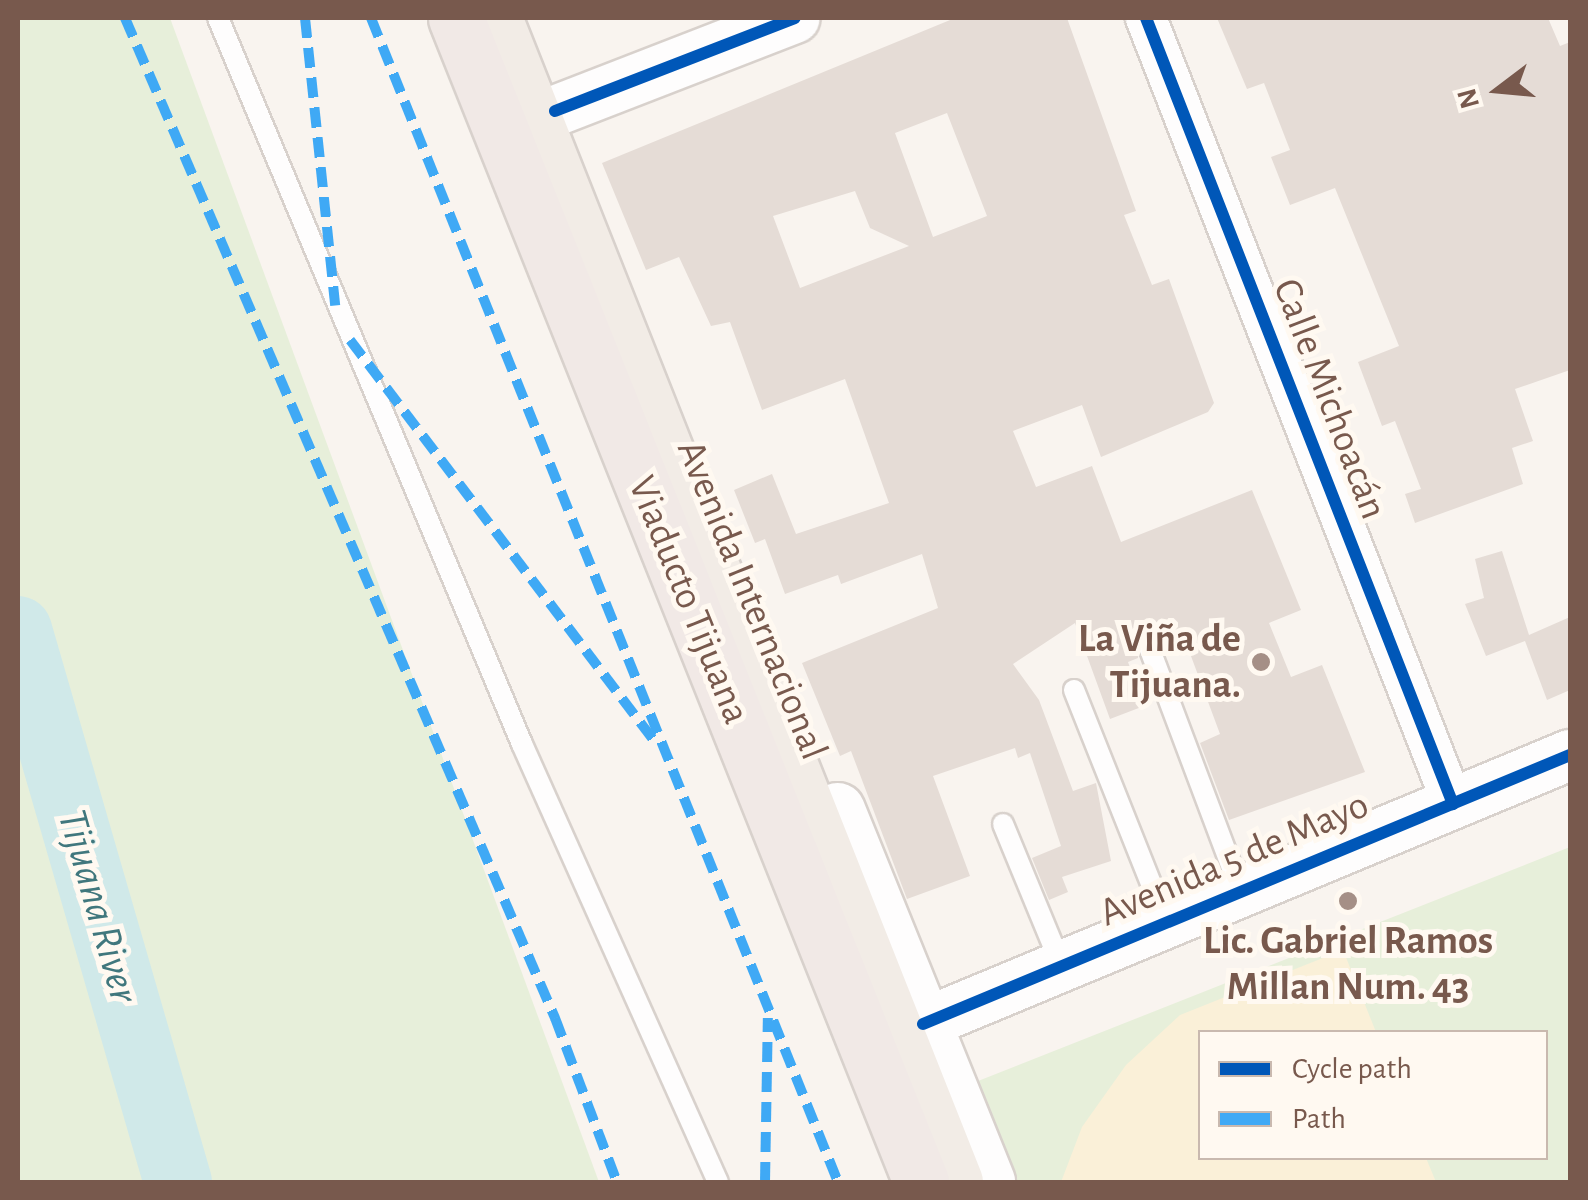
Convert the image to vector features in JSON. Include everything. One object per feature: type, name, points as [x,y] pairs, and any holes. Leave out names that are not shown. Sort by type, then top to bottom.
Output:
[{"type":"highway","name":"Avenida Internacional","points":[[441,18],[904,1182]]},
{"type":"highway","name":"Viaducto Tijuana","points":[[456,18],[921,1182]]},
{"type":"highway","name":"Viaducto Tijuana","points":[[480,18],[938,1182]]},
{"type":"highway","name":"Avenida Internacional","points":[[494,18],[956,1182]]},
{"type":"main road","name":"Avenida Internacional","points":[[518,18],[987,1182]]},
{"type":"street","points":[[555,111],[795,18]]},
{"type":"street","name":"Calle Michoacán","points":[[1146,18],[1453,804]]},
{"type":"street","name":"Avenida 5 de Mayo","points":[[923,1024],[1570,756]]},
{"type":"lane","points":[[218,18],[522,744],[718,1182]]},
{"type":"lane","points":[[1149,647],[1241,892]]},
{"type":"lane","points":[[1074,690],[1167,923]]},
{"type":"lane","points":[[1002,824],[1062,966]]},
{"type":"green space","points":[[18,18],[170,18],[599,1182],[18,1182]]},
{"type":"green space","points":[[1570,847],[1570,1182],[1012,1182],[973,1083]]},
{"type":"sand","points":[[1343,950],[1375,1030],[1198,1030],[1198,1160],[1427,1160],[1436,1182],[1061,1182],[1082,1127],[1126,1065],[1180,1015]]},
{"type":"building","points":[[955,18],[1067,18],[1136,211],[1124,215],[1152,285],[1169,279],[1214,403],[1208,412],[1101,457],[1082,405],[1013,431],[1036,487],[1092,466],[1121,542],[1252,490],[1301,610],[1269,623],[1291,677],[1322,665],[1365,772],[1229,820],[1200,743],[1220,734],[1185,640],[1164,648],[1152,634],[1139,638],[1138,658],[1128,662],[1144,706],[1110,719],[1075,623],[1013,664],[1039,700],[1073,791],[1096,783],[1111,861],[1062,877],[1068,892],[1049,900],[1032,858],[1061,846],[1030,753],[1018,758],[1015,748],[933,776],[970,876],[907,899],[851,751],[840,756],[802,663],[938,608],[922,554],[841,584],[838,575],[785,594],[765,539],[755,543],[734,490],[772,474],[796,534],[889,503],[845,379],[762,410],[730,322],[711,326],[679,257],[646,270],[602,163]],"holes":[[[947,113],[987,216],[933,237],[895,133]],[[855,191],[870,228],[909,246],[800,288],[773,216]]]},
{"type":"building","points":[[1217,18],[1548,18],[1560,46],[1570,42],[1570,370],[1515,389],[1533,441],[1512,448],[1523,484],[1415,523],[1405,494],[1421,489],[1395,421],[1382,426],[1358,362],[1399,346],[1335,188],[1290,205],[1271,157],[1290,150],[1264,83],[1247,89]]},
{"type":"building","points":[[1502,551],[1529,635],[1570,617],[1570,690],[1547,700],[1525,641],[1486,656],[1465,604],[1484,598],[1475,559]]},
{"type":"waterway","name":"Tijuana River","points":[[18,630],[178,1182]]},
{"type":"marked path","points":[[125,18],[555,1018],[617,1182]]},
{"type":"marked path","points":[[305,18],[335,305]]},
{"type":"marked path","points":[[371,18],[838,1182]]},
{"type":"marked path","points":[[350,340],[655,742]]},
{"type":"marked path","points":[[765,1182],[768,1018]]},
{"type":"cycle path","points":[[555,111],[795,18]]},
{"type":"cycle path","points":[[1146,18],[1453,804]]},
{"type":"cycle path","points":[[923,1024],[1570,755]]},
{"type":"place","name":"La Viña de Tijuana.","points":[[1261,662]]},
{"type":"place","name":"Lic. Gabriel Ramos Millan Num. 43","points":[[1348,901]]}]
